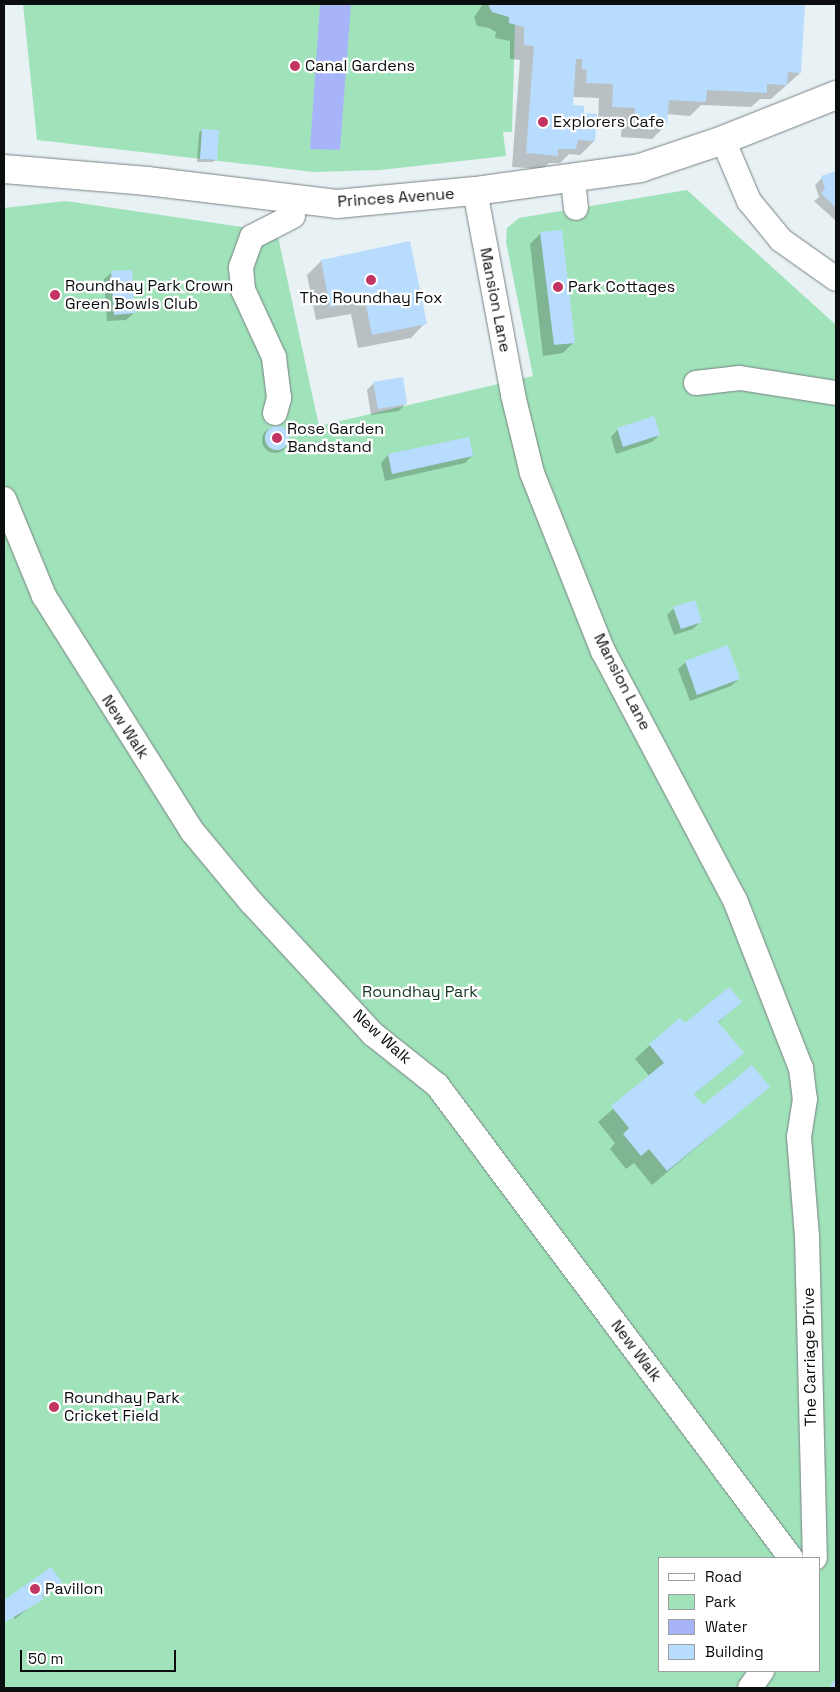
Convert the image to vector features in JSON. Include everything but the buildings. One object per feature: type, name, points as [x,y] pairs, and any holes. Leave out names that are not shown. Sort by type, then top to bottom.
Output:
[{"type":"street","name":"Princes Avenue","points":[[4,169],[147,181],[337,204],[475,192],[573,180],[640,168],[723,140],[836,95]]},
{"type":"street","points":[[723,140],[749,201],[781,240],[836,280]]},
{"type":"street","points":[[573,180],[576,208]]},
{"type":"street","name":"Mansion Lane","points":[[475,192],[513,395],[532,473],[603,651],[735,900],[782,1016],[801,1068],[805,1098],[799,1134],[801,1156]]},
{"type":"street","points":[[275,413],[279,398],[274,358],[243,290],[241,268],[252,237],[293,216]]},
{"type":"street","points":[[696,383],[740,378],[836,393]]},
{"type":"street","name":"New Walk","points":[[4,499],[44,596],[192,831],[251,902],[373,1034],[437,1086],[790,1557]]},
{"type":"street","name":"The Carriage Drive","points":[[801,1156],[807,1236],[815,1557]]},
{"type":"street","points":[[750,1688],[761,1672]]},
{"type":"green space","points":[[23,4],[488,4],[492,12],[504,14],[509,17],[509,23],[515,24],[512,132],[503,132],[506,156],[380,170],[314,172],[37,140]]},
{"type":"green space","name":"Roundhay Park","points":[[687,190],[836,325],[836,1688],[4,1688],[4,208],[66,201],[277,232],[319,426],[533,376],[506,242],[507,228],[519,218]]},
{"type":"water","points":[[320,4],[351,4],[340,150],[310,149]]},
{"type":"place","name":"Canal Gardens","points":[[295,66]]},
{"type":"place","name":"Explorers Cafe","points":[[543,122]]},
{"type":"place","name":"The Roundhay Fox","points":[[371,280]]},
{"type":"place","name":"Park Cottages","points":[[558,287]]},
{"type":"place","name":"Roundhay Park Crown Green Bowls Club","points":[[55,295]]},
{"type":"place","name":"Rose Garden Bandstand","points":[[277,438]]},
{"type":"place","name":"Roundhay Park Cricket Field","points":[[54,1407]]},
{"type":"place","name":"Pavillon","points":[[35,1589]]}]
